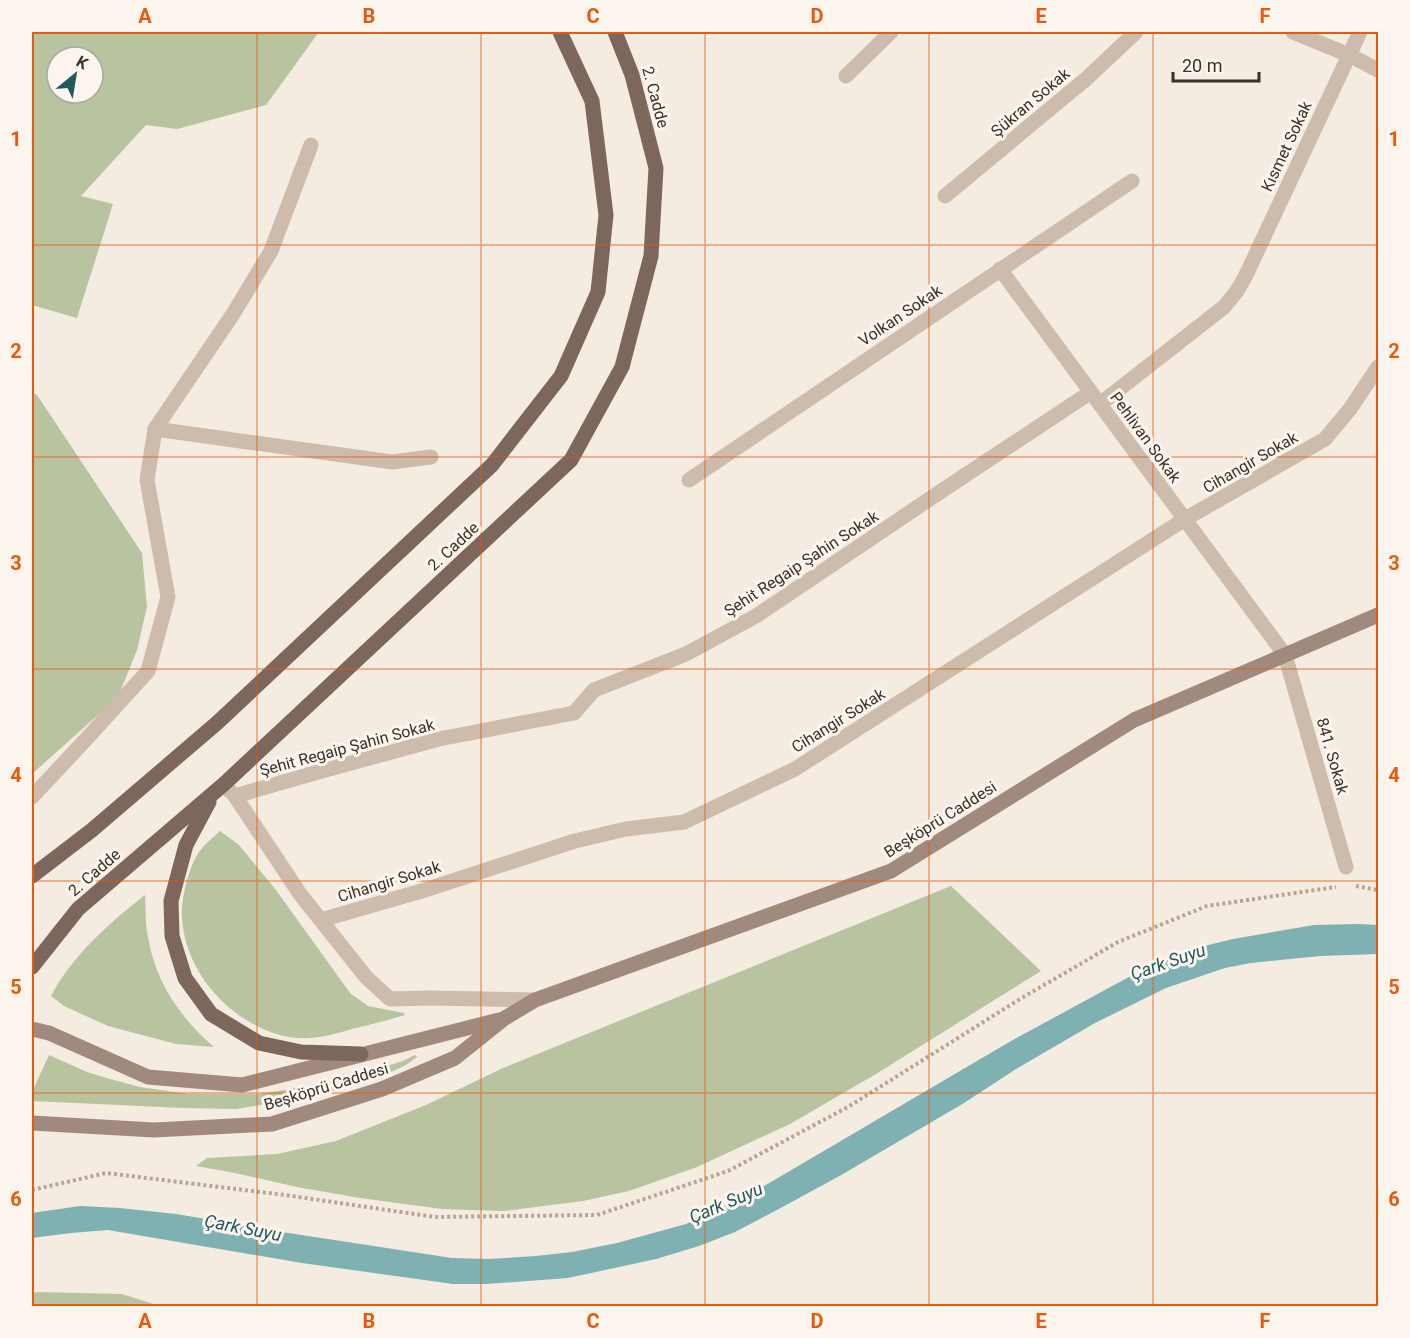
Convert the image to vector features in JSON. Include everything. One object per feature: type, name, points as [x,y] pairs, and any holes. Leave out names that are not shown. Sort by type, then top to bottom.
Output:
[{"type":"main road","name":"2. Cadde","points":[[32,876],[92,830],[218,723],[492,465],[561,376],[598,292],[606,215],[592,101],[560,32]]},
{"type":"main road","name":"2. Cadde","points":[[32,967],[78,909],[219,789],[571,460],[622,367],[651,256],[656,168],[632,75],[615,32]]},
{"type":"main road","name":"Beşköprü Caddesi","points":[[32,1123],[154,1130],[272,1124],[382,1089],[455,1058],[505,1018],[535,1000],[891,872],[1134,720],[1378,615]]},
{"type":"main road","points":[[219,789],[186,845],[171,901],[172,936],[185,978],[211,1014],[259,1043],[301,1052],[362,1054]]},
{"type":"main road","name":"Beşköprü Caddesi","points":[[32,1029],[49,1033],[148,1077],[242,1084],[505,1018]]},
{"type":"street","points":[[846,76],[891,32]]},
{"type":"street","name":"Şükran Sokak","points":[[945,196],[1086,79],[1136,32]]},
{"type":"street","points":[[1293,32],[1349,55],[1378,70]]},
{"type":"street","name":"Kısmet Sokak","points":[[1246,275],[1360,32]]},
{"type":"street","points":[[32,797],[148,671],[168,597],[147,480],[155,429],[233,314],[271,251],[311,145]]},
{"type":"street","name":"Volkan Sokak","points":[[689,480],[1132,181]]},
{"type":"street","name":"Pehlivan Sokak","points":[[1000,270],[1285,655]]},
{"type":"street","name":"Şehit Regaip Şahin Sokak","points":[[236,796],[438,740],[574,713],[594,690],[686,654],[756,616],[937,494],[1095,398],[1224,307],[1246,275]]},
{"type":"street","name":"Cihangir Sokak","points":[[321,920],[425,890],[575,842],[626,829],[684,822],[795,768],[1185,519],[1325,440],[1350,409],[1378,367]]},
{"type":"street","points":[[155,429],[392,462],[431,457]]},
{"type":"street","name":"841. Sokak","points":[[1285,655],[1346,867]]},
{"type":"street","points":[[219,789],[236,796],[300,894],[366,977],[390,999],[535,1000]]},
{"type":"path","points":[[1350,885],[1378,890]]},
{"type":"path","points":[[32,1190],[106,1173],[285,1194],[435,1217],[597,1215],[728,1171],[848,1107],[1020,999],[1118,942],[1207,906],[1339,887]]},
{"type":"green space","points":[[32,32],[319,32],[266,105],[177,129],[146,125],[81,196],[113,204],[77,318],[32,305]]},
{"type":"green space","points":[[32,392],[37,395],[142,553],[147,607],[137,650],[118,697],[32,774]]},
{"type":"green space","points":[[220,831],[239,845],[276,890],[350,993],[368,1006],[405,1015],[329,1035],[297,1038],[269,1031],[249,1022],[215,994],[191,957],[185,936],[182,911],[186,884],[195,859],[205,845]]},
{"type":"green space","points":[[951,886],[1041,971],[876,1074],[790,1124],[697,1167],[629,1191],[583,1201],[504,1211],[442,1209],[360,1198],[196,1166],[207,1158],[277,1154],[336,1141],[426,1105],[503,1068]]},
{"type":"green space","points":[[145,895],[148,937],[156,969],[180,1011],[214,1047],[176,1044],[108,1026],[64,1006],[51,996],[70,967],[92,941]]},
{"type":"green space","points":[[49,1055],[87,1072],[110,1079],[140,1087],[188,1094],[259,1094],[303,1087],[362,1074],[415,1055],[417,1057],[406,1065],[376,1079],[292,1100],[236,1109],[32,1101],[32,1092]]},
{"type":"green space","points":[[32,1293],[122,1294],[160,1306],[32,1306]]},
{"type":"water","name":"Çark Suyu","points":[[1314,925],[1378,925],[1378,954],[1320,956],[1251,963],[1225,968],[1166,988],[1095,1023],[1016,1069],[964,1103],[777,1210],[735,1232],[656,1259],[568,1278],[453,1284],[302,1263],[108,1230],[32,1238],[32,1213],[80,1206],[176,1214],[452,1258],[489,1259],[536,1256],[617,1243],[686,1224],[754,1192],[1011,1041],[1151,965],[1188,950],[1233,939]]}]
